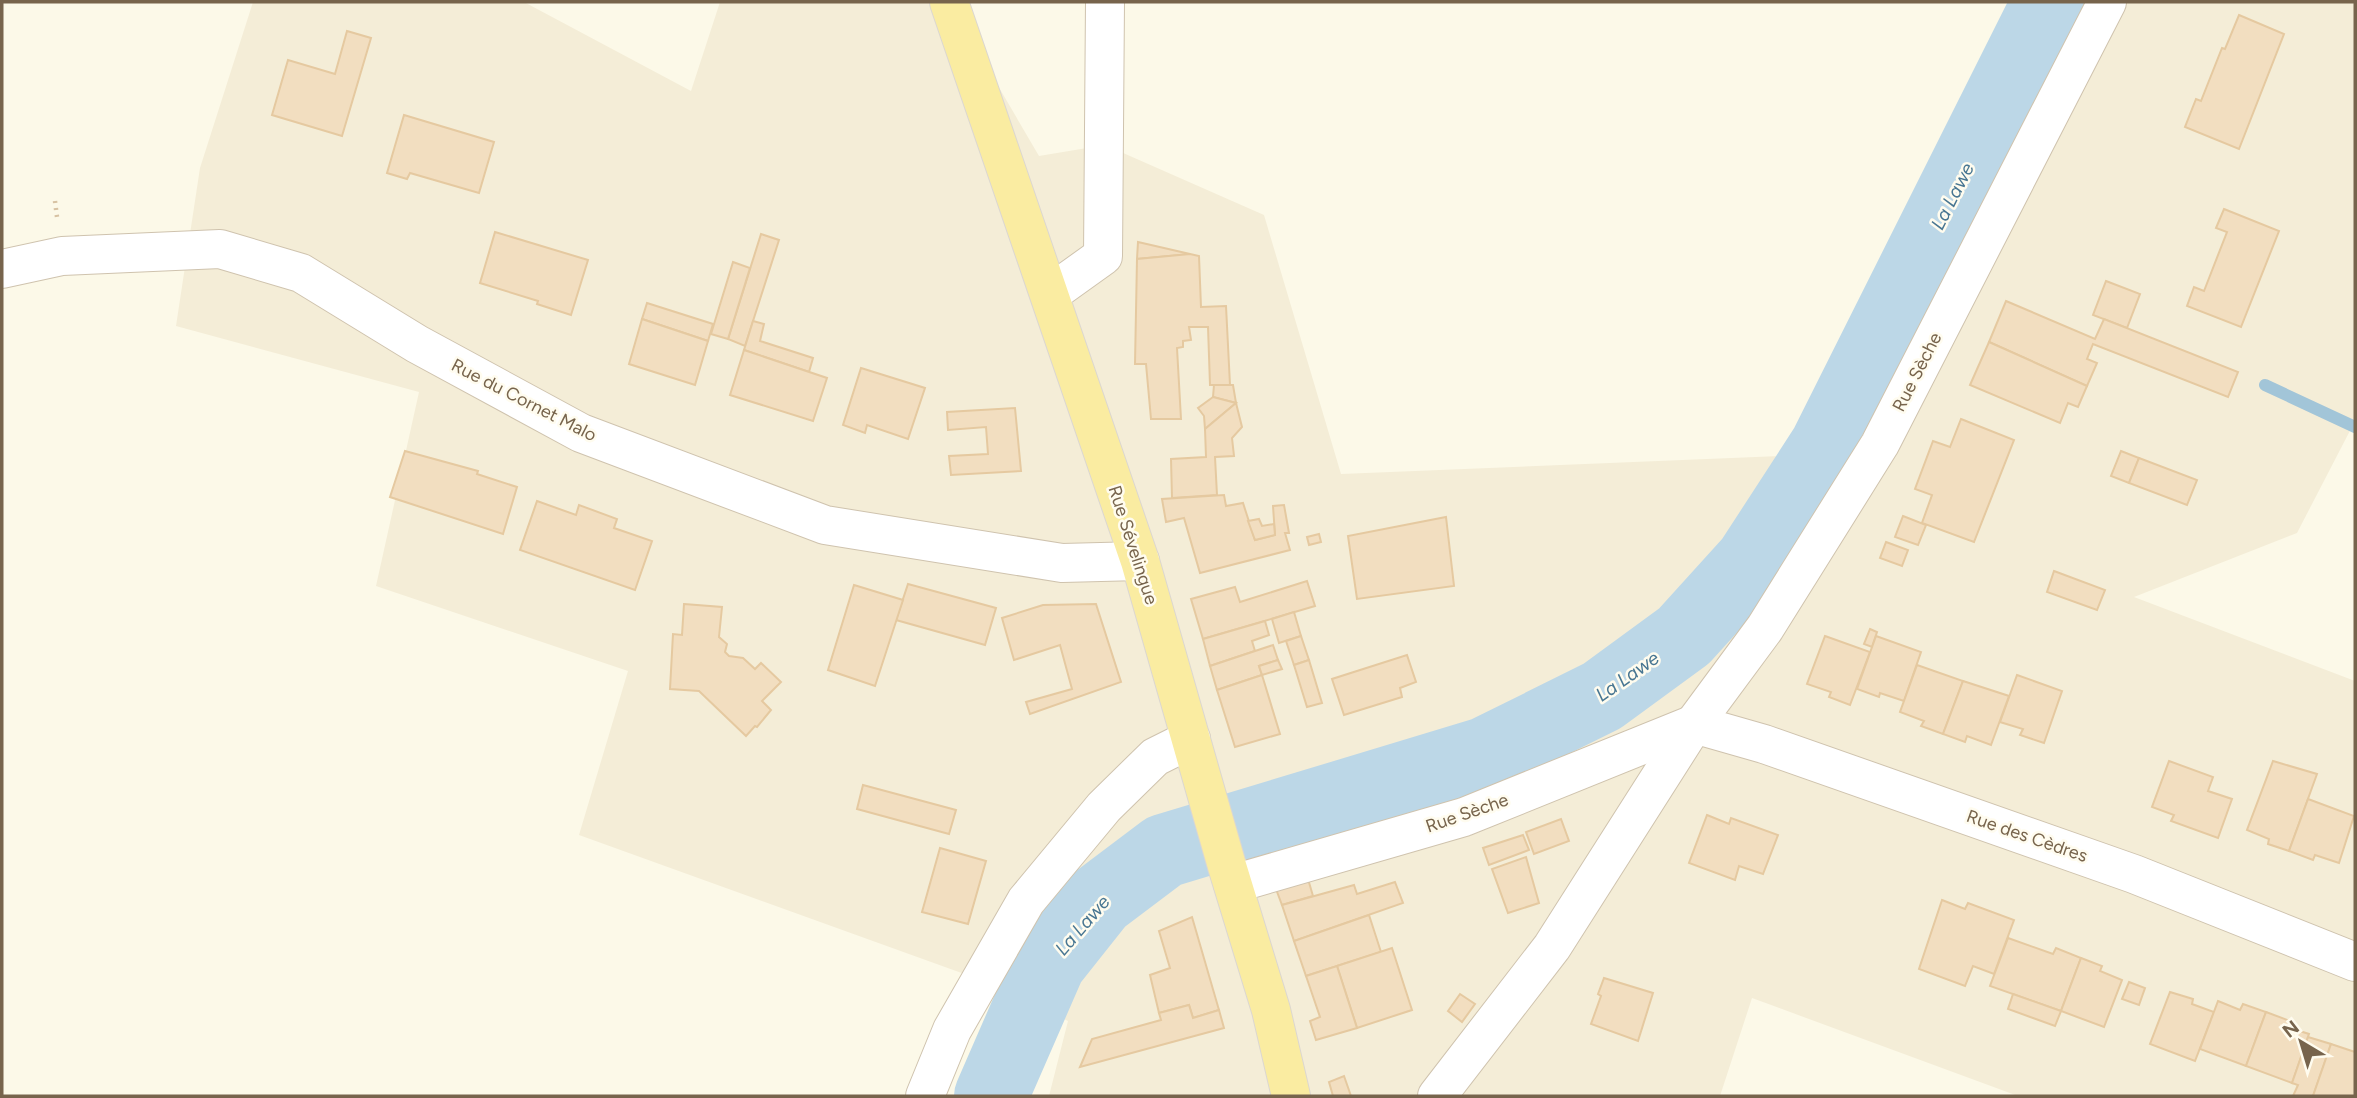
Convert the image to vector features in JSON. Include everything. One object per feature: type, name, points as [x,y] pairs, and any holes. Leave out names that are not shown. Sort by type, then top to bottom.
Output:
[{"type":"main road","name":"Rue Sévelingue","points":[[949,2],[1140,561],[1271,1010],[1291,1096]]},
{"type":"street","points":[[1050,294],[1103,256],[1105,2]]},
{"type":"street","name":"Rue Sèche","points":[[1437,1096],[1552,947],[1694,724],[1765,628],[1880,444],[2107,2]]},
{"type":"street","name":"Rue du Cornet Malo","points":[[2,269],[62,256],[220,248],[301,273],[417,344],[581,433],[825,524],[1062,563],[1140,561]]},
{"type":"street","name":"Rue Sèche","points":[[1230,875],[1464,817],[1694,724]]},
{"type":"street","name":"Rue des Cèdres","points":[[1694,724],[1764,744],[2134,874],[2355,962]]},
{"type":"street","points":[[925,1096],[952,1030],[1026,901],[1104,807],[1156,757],[1191,739]]},
{"type":"shaded area","points":[[253,2],[524,2],[691,91],[720,2],[949,2],[1039,156],[1105,145],[1264,215],[1341,474],[1854,453],[2120,2],[2355,2],[2355,421],[2297,533],[2134,597],[2355,681],[2355,1096],[2018,1096],[1752,998],[1720,1096],[1049,1096],[1068,1021],[981,980],[579,835],[628,671],[376,586],[419,392],[176,326],[200,168]]},
{"type":"building","points":[[2239,15],[2284,34],[2239,149],[2185,127],[2196,99],[2201,101],[2222,48],[2225,49]]},
{"type":"building","points":[[347,31],[371,38],[342,136],[272,115],[288,60],[335,74]]},
{"type":"building","points":[[404,115],[494,142],[479,193],[410,173],[407,179],[387,173]]},
{"type":"building","points":[[2224,209],[2279,231],[2241,327],[2187,306],[2194,287],[2204,291],[2227,232],[2216,228]]},
{"type":"building","points":[[495,232],[588,260],[571,315],[537,304],[538,301],[480,283]]},
{"type":"building","points":[[761,234],[779,240],[745,346],[728,339]]},
{"type":"building","points":[[1138,242],[1190,254],[1137,259]]},
{"type":"building","points":[[1190,254],[1199,256],[1201,307],[1226,306],[1230,385],[1210,385],[1208,327],[1189,327],[1191,340],[1183,341],[1183,347],[1177,348],[1181,419],[1151,419],[1146,364],[1135,364],[1137,259]]},
{"type":"building","points":[[733,262],[750,268],[728,339],[711,334]]},
{"type":"building","points":[[2106,281],[2140,294],[2127,328],[2093,315]]},
{"type":"building","points":[[2006,301],[2095,339],[2104,319],[2238,372],[2228,397],[2093,344],[2087,359],[2097,363],[2087,386],[1989,342]]},
{"type":"building","points":[[647,303],[713,324],[708,341],[642,319]]},
{"type":"building","points":[[642,319],[708,341],[695,385],[629,364]]},
{"type":"building","points":[[753,321],[764,324],[760,341],[813,358],[809,372],[744,350]]},
{"type":"building","points":[[1989,342],[2087,386],[2078,407],[2068,403],[2060,423],[1970,385]]},
{"type":"building","points":[[744,350],[827,378],[813,421],[730,395]]},
{"type":"building","points":[[861,368],[925,388],[908,439],[867,425],[865,433],[843,425]]},
{"type":"building","points":[[1214,385],[1233,385],[1236,403],[1213,397]]},
{"type":"building","points":[[1213,397],[1236,403],[1205,429],[1204,416],[1198,408]]},
{"type":"building","points":[[1236,403],[1242,427],[1232,438],[1234,456],[1215,457],[1217,495],[1172,498],[1171,459],[1206,457],[1205,429]]},
{"type":"building","points":[[1015,408],[1021,471],[951,475],[949,456],[988,454],[986,427],[948,430],[947,412]]},
{"type":"building","points":[[1961,419],[2014,440],[1974,542],[1922,523],[1932,495],[1915,489],[1933,441],[1950,447]]},
{"type":"building","points":[[405,451],[478,471],[477,474],[517,487],[503,534],[390,497]]},
{"type":"building","points":[[2121,451],[2139,458],[2129,483],[2111,476]]},
{"type":"building","points":[[2139,458],[2197,480],[2187,505],[2129,483]]},
{"type":"building","points":[[1224,495],[1226,506],[1243,503],[1255,540],[1275,535],[1273,506],[1284,505],[1289,533],[1285,533],[1290,550],[1200,573],[1184,518],[1166,522],[1162,499]]},
{"type":"building","points":[[537,501],[576,515],[579,505],[617,519],[614,528],[652,541],[635,590],[520,550]]},
{"type":"building","points":[[1903,516],[1926,525],[1918,545],[1895,537]]},
{"type":"building","points":[[1446,517],[1454,586],[1357,599],[1348,536]]},
{"type":"building","points":[[1259,519],[1262,526],[1274,524],[1275,535],[1255,540],[1248,521]]},
{"type":"building","points":[[1319,534],[1321,542],[1309,545],[1307,537]]},
{"type":"building","points":[[1886,542],[1908,550],[1902,566],[1880,558]]},
{"type":"building","points":[[2054,571],[2105,590],[2097,610],[2047,592]]},
{"type":"building","points":[[1307,581],[1315,606],[1203,639],[1191,599],[1235,587],[1240,602]]},
{"type":"building","points":[[908,584],[996,608],[985,645],[896,620]]},
{"type":"building","points":[[854,585],[903,600],[875,686],[828,670]]},
{"type":"building","points":[[684,604],[722,607],[719,637],[727,644],[725,652],[729,656],[743,658],[755,669],[761,663],[781,682],[762,701],[771,710],[746,736],[699,691],[670,689],[673,634],[682,635]]},
{"type":"building","points":[[1096,604],[1121,682],[1030,714],[1026,702],[1072,689],[1060,645],[1014,660],[1002,618],[1043,605]]},
{"type":"building","points":[[1294,612],[1301,636],[1279,643],[1272,619]]},
{"type":"building","points":[[1265,621],[1269,635],[1252,641],[1255,651],[1210,666],[1203,639]]},
{"type":"building","points":[[1870,629],[1877,632],[1872,647],[1864,644]]},
{"type":"building","points":[[1301,636],[1309,660],[1294,665],[1286,641]]},
{"type":"building","points":[[1825,636],[1870,652],[1850,705],[1829,697],[1831,692],[1807,684]]},
{"type":"building","points":[[1876,636],[1921,652],[1904,701],[1880,693],[1879,697],[1857,689]]},
{"type":"building","points":[[1273,645],[1278,660],[1259,666],[1262,675],[1217,690],[1210,666]]},
{"type":"building","points":[[1407,655],[1416,682],[1400,688],[1402,697],[1344,715],[1332,679]]},
{"type":"building","points":[[1278,660],[1282,669],[1262,675],[1259,666]]},
{"type":"building","points":[[1309,660],[1322,703],[1307,707],[1294,665]]},
{"type":"building","points":[[1917,665],[1963,681],[1943,734],[1921,726],[1924,721],[1900,712]]},
{"type":"building","points":[[1262,675],[1280,734],[1235,747],[1217,690]]},
{"type":"building","points":[[2017,675],[2062,691],[2044,743],[2020,735],[2023,729],[2000,722]]},
{"type":"building","points":[[1963,681],[2009,696],[1991,745],[1967,736],[1965,742],[1943,734]]},
{"type":"building","points":[[2169,761],[2213,777],[2208,791],[2232,799],[2218,838],[2171,821],[2174,815],[2152,807]]},
{"type":"building","points":[[2273,761],[2317,774],[2289,851],[2268,844],[2269,839],[2247,830]]},
{"type":"building","points":[[863,785],[956,810],[949,834],[857,809]]},
{"type":"building","points":[[2308,799],[2354,816],[2339,863],[2315,855],[2313,860],[2289,851]]},
{"type":"building","points":[[1707,815],[1729,824],[1731,818],[1778,835],[1763,874],[1739,866],[1735,880],[1689,863]]},
{"type":"building","points":[[1561,819],[1569,841],[1534,854],[1526,832]]},
{"type":"building","points":[[1523,835],[1529,850],[1489,865],[1483,848]]},
{"type":"building","points":[[940,848],[986,861],[968,924],[922,912]]},
{"type":"building","points":[[1526,857],[1539,903],[1508,913],[1492,869]]},
{"type":"building","points":[[1308,879],[1313,896],[1282,905],[1276,889]]},
{"type":"building","points":[[1395,882],[1403,903],[1294,941],[1282,905],[1354,885],[1357,894]]},
{"type":"building","points":[[1942,900],[1965,909],[1968,903],[2014,920],[1994,974],[1973,966],[1965,986],[1919,969]]},
{"type":"building","points":[[1369,915],[1381,952],[1306,976],[1294,941]]},
{"type":"building","points":[[1192,917],[1219,1010],[1193,1018],[1189,1005],[1159,1013],[1150,975],[1170,968],[1159,931]]},
{"type":"building","points":[[2008,938],[2053,954],[2056,948],[2081,958],[2061,1011],[1990,986]]},
{"type":"building","points":[[1392,948],[1412,1010],[1357,1028],[1337,966]]},
{"type":"building","points":[[2081,958],[2102,966],[2100,971],[2122,980],[2104,1027],[2061,1011]]},
{"type":"building","points":[[1337,966],[1357,1028],[1316,1040],[1310,1021],[1320,1017],[1306,976]]},
{"type":"building","points":[[1604,978],[1653,993],[1638,1041],[1591,1024]]},
{"type":"building","points":[[2129,982],[2145,988],[2139,1005],[2122,999]]},
{"type":"building","points":[[2170,992],[2193,999],[2192,1004],[2214,1012],[2195,1061],[2150,1044]]},
{"type":"building","points":[[1460,994],[1475,1004],[1462,1022],[1448,1011]]},
{"type":"building","points":[[2013,994],[2061,1011],[2055,1026],[2008,1009]]},
{"type":"building","points":[[2218,1001],[2240,1010],[2243,1004],[2266,1012],[2246,1066],[2200,1049]]},
{"type":"building","points":[[1189,1005],[1193,1018],[1219,1010],[1224,1028],[1080,1067],[1092,1039],[1161,1020],[1159,1013]]},
{"type":"building","points":[[2266,1012],[2290,1021],[2287,1027],[2309,1034],[2292,1083],[2246,1066]]},
{"type":"building","points":[[2308,1037],[2331,1044],[2313,1096],[2293,1096],[2298,1085],[2292,1083]]},
{"type":"building","points":[[2331,1044],[2355,1052],[2355,1096],[2313,1096]]},
{"type":"building","points":[[1344,1076],[1351,1096],[1333,1096],[1329,1082]]},
{"type":"waterway","name":"La Lawe","points":[[991,1096],[1049,963],[1099,900],[1164,851],[1485,754],[1602,696],[1684,636],[1752,561],[1826,447],[2049,2]]},
{"type":"waterway","points":[[2265,385],[2355,427]]}]
